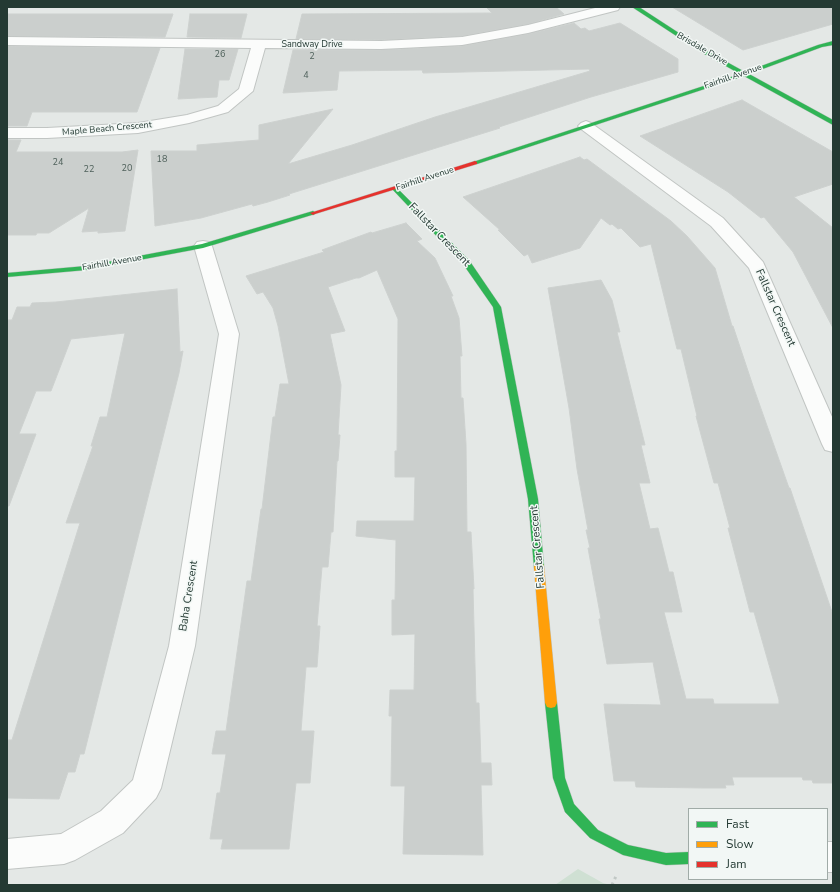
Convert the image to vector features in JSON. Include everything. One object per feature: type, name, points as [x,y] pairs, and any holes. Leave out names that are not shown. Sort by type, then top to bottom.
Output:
[{"type":"street","name":"Sandway Drive","points":[[7,41],[381,45],[462,41],[528,29],[614,7]]},
{"type":"street","name":"Brisdale Drive","points":[[635,7],[703,51],[833,123]]},
{"type":"street","name":"Fairhill Avenue","points":[[7,275],[86,268],[203,246],[395,189],[744,74],[820,46],[833,43]]},
{"type":"street","name":"Maple Beach Crescent","points":[[7,133],[47,134],[138,128],[189,119],[223,109],[246,90],[259,44]]},
{"type":"street","name":"Fallstar Crescent","points":[[586,126],[717,222],[757,266],[833,444]]},
{"type":"street","name":"Fallstar Crescent","points":[[395,189],[466,262],[497,307],[534,499],[553,731],[559,778],[569,808],[594,834],[627,851],[666,859],[688,858]]},
{"type":"street","name":"Baha Crescent","points":[[7,854],[64,849],[112,822],[146,788],[182,646],[229,334],[203,246]]},
{"type":"green space","points":[[578,869],[603,883],[611,885],[555,885]]},
{"type":"building","points":[[486,7],[556,7],[564,14],[528,24],[462,36],[381,40],[296,39],[302,14],[492,13]]},
{"type":"building","points":[[672,7],[833,7],[833,24],[743,50]]},
{"type":"building","points":[[7,14],[173,14],[165,37],[7,36]]},
{"type":"building","points":[[190,14],[247,14],[241,38],[187,37]]},
{"type":"building","points":[[574,23],[581,29],[585,28],[589,31],[620,23],[678,59],[678,72],[591,97],[499,127],[500,128],[289,194],[290,195],[268,202],[253,206],[252,204],[201,218],[155,226],[151,151],[197,151],[197,145],[259,140],[259,125],[333,109],[288,164],[352,145],[435,117],[590,71],[589,69],[423,73],[422,70],[339,71],[337,90],[283,93],[293,50],[381,50],[462,46],[528,34]]},
{"type":"building","points":[[7,46],[160,48],[137,112],[32,112],[27,126],[7,126]]},
{"type":"building","points":[[185,49],[238,49],[229,80],[219,80],[217,97],[178,99]]},
{"type":"building","points":[[742,100],[833,152],[833,184],[794,197],[833,228],[833,328],[793,252],[764,217],[761,218],[728,192],[640,136]]},
{"type":"building","points":[[7,140],[21,140],[16,152],[122,152],[138,150],[125,231],[98,233],[98,231],[82,232],[89,208],[49,233],[37,233],[36,235],[7,235]]},
{"type":"building","points":[[580,157],[584,160],[587,159],[671,221],[687,236],[715,268],[732,326],[790,488],[833,615],[833,783],[813,783],[812,780],[803,780],[802,777],[732,777],[734,785],[725,785],[726,788],[704,788],[636,787],[635,781],[614,781],[604,704],[661,705],[653,662],[607,664],[599,619],[601,619],[588,548],[590,548],[586,530],[588,530],[577,469],[569,408],[548,288],[601,280],[612,300],[620,332],[617,332],[645,445],[641,445],[650,483],[639,483],[650,529],[658,528],[669,572],[673,572],[682,612],[664,612],[686,699],[713,699],[714,704],[779,704],[779,700],[754,612],[750,612],[718,483],[714,483],[696,416],[681,349],[677,349],[651,244],[640,247],[621,228],[618,229],[612,224],[610,225],[601,218],[580,248],[532,263],[528,254],[524,256],[498,230],[500,230],[463,197]]},
{"type":"building","points":[[406,223],[422,239],[417,241],[435,258],[453,296],[451,296],[459,318],[462,356],[460,356],[461,398],[463,398],[466,444],[467,532],[471,532],[474,589],[476,703],[479,703],[481,763],[491,763],[492,785],[481,785],[483,855],[403,854],[405,786],[391,786],[392,716],[389,716],[390,690],[414,690],[415,634],[392,635],[392,600],[395,600],[396,540],[356,536],[357,521],[414,521],[415,477],[395,477],[395,451],[397,451],[398,319],[377,270],[359,278],[328,287],[345,331],[330,334],[341,385],[338,435],[340,435],[333,532],[331,532],[328,567],[322,567],[317,626],[320,626],[317,667],[306,667],[301,731],[314,731],[310,783],[296,783],[289,849],[221,849],[223,839],[210,839],[217,793],[220,793],[226,754],[212,754],[216,731],[226,731],[247,581],[251,581],[262,509],[273,417],[275,417],[280,384],[289,384],[273,308],[263,292],[257,294],[246,276],[324,252],[322,250],[371,232],[372,233]]},
{"type":"building","points":[[177,289],[180,352],[183,351],[179,373],[84,754],[80,754],[75,772],[68,772],[59,799],[7,798],[7,740],[12,740],[80,523],[66,523],[93,446],[91,446],[100,417],[107,417],[125,333],[71,339],[51,391],[36,391],[19,434],[36,434],[9,506],[7,506],[7,320],[12,320],[17,307],[30,307],[32,303],[56,302]]},
{"type":"traffic: fast","points":[[635,7],[703,51],[833,123]]},
{"type":"traffic: fast","points":[[475,163],[728,80],[820,46],[833,43]]},
{"type":"traffic: fast","points":[[395,189],[466,262],[497,307],[533,499],[539,567]]},
{"type":"traffic: fast","points":[[7,275],[86,268],[203,246],[313,213]]},
{"type":"traffic: fast","points":[[551,703],[559,778],[569,808],[594,834],[627,851],[666,859],[688,858]]},
{"type":"traffic: slow","points":[[539,567],[551,703]]},
{"type":"traffic: jam","points":[[313,213],[475,163]]}]
